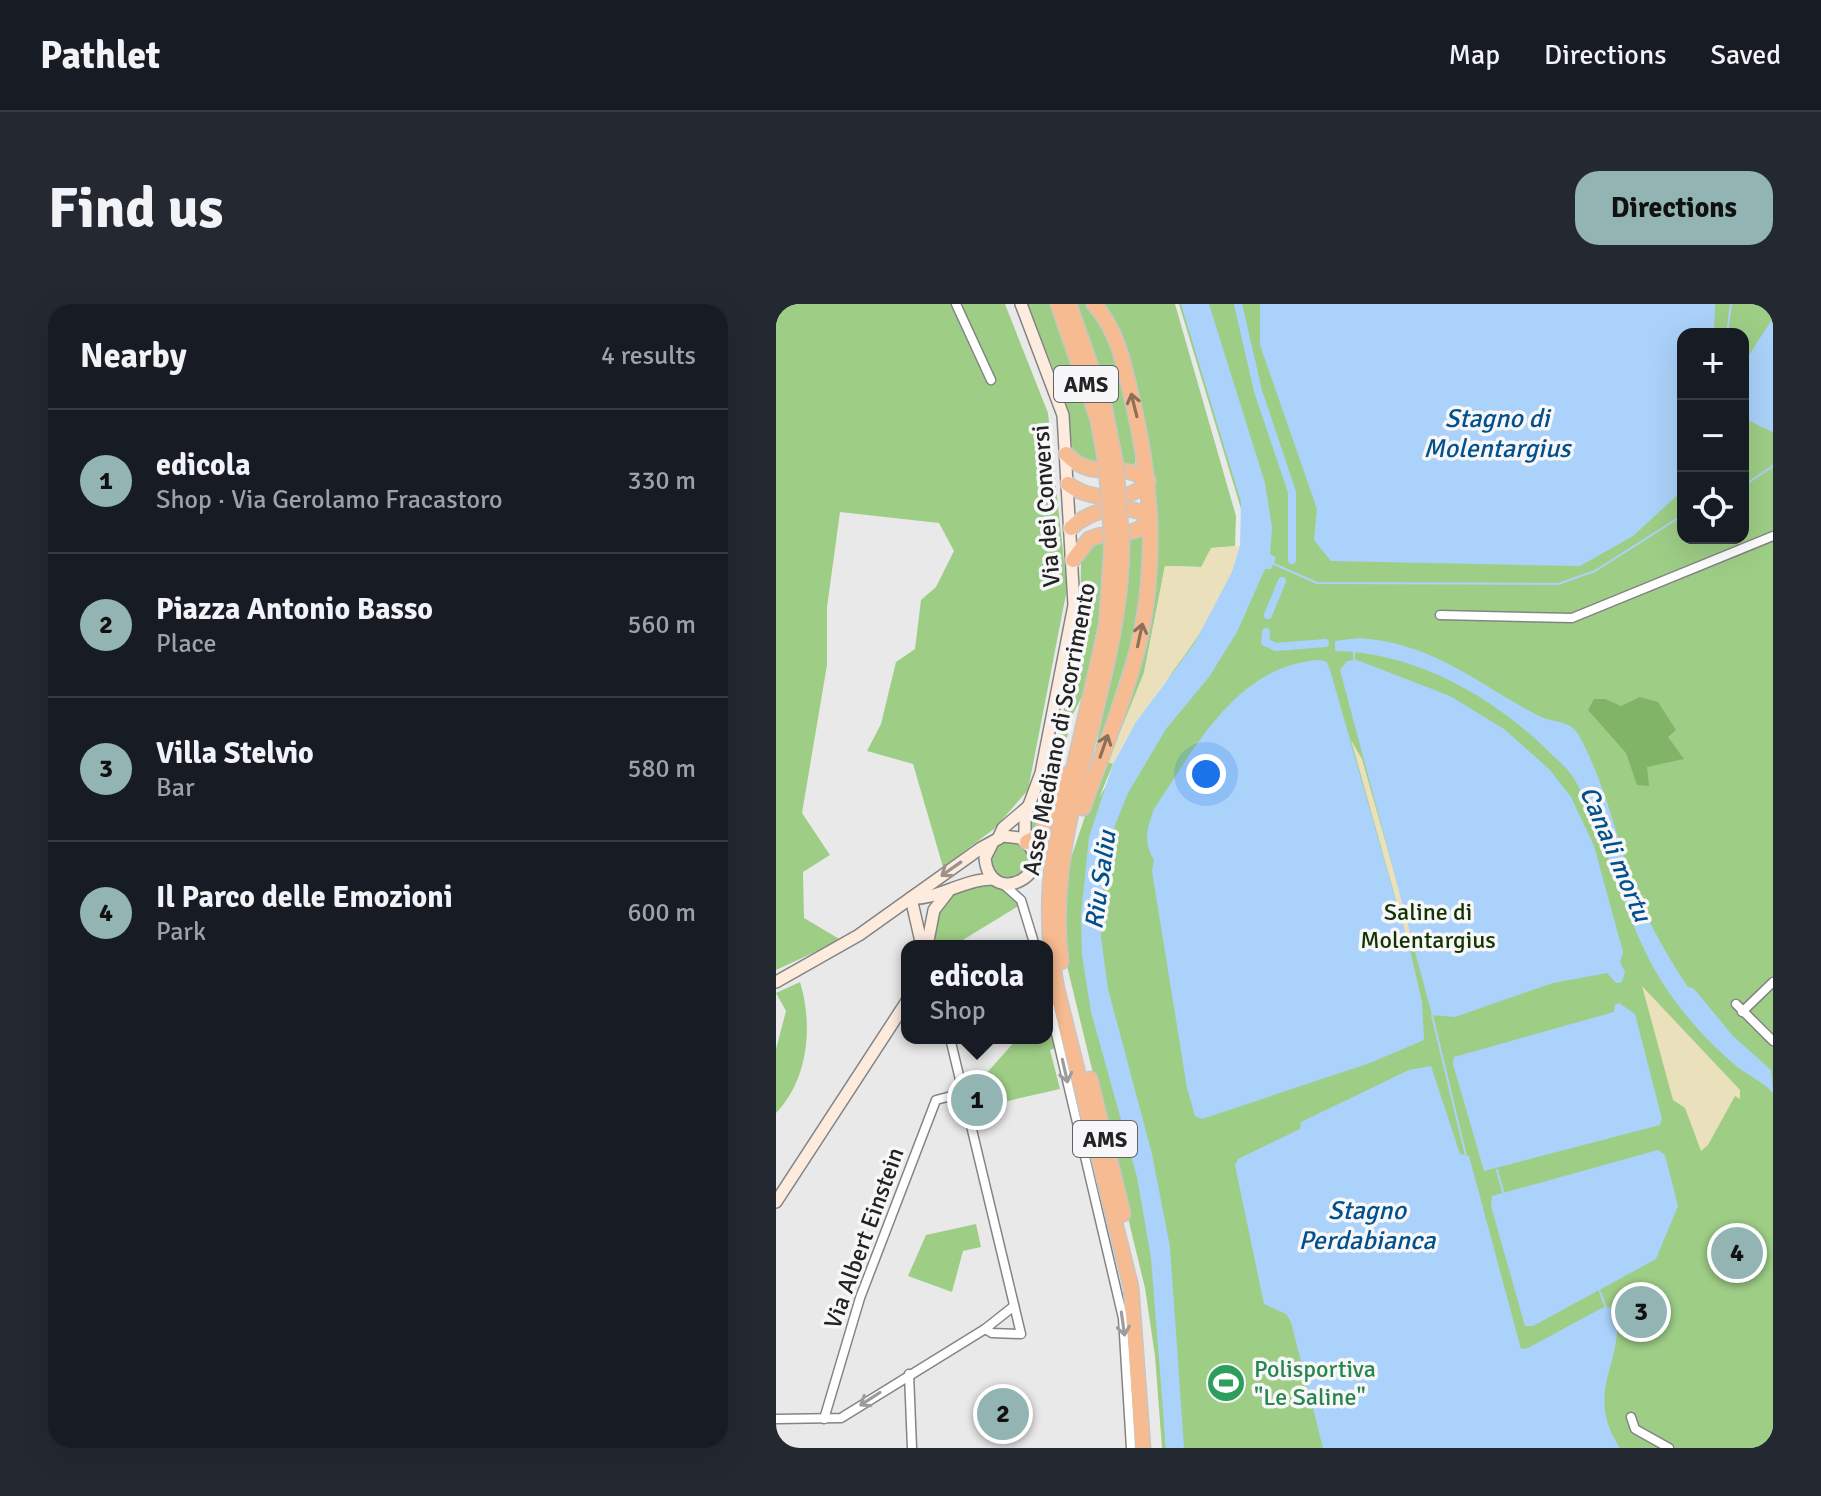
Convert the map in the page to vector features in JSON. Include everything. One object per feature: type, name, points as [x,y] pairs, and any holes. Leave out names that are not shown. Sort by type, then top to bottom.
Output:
[{"type":"highway","name":"Asse Mediano di Scorrimento","points":[[1058,304],[1111,465]]},
{"type":"highway","name":"Asse Mediano di Scorrimento","points":[[1069,304],[1103,401],[1117,543],[1116,630],[1059,884],[1061,959],[1140,1290],[1153,1448]]},
{"type":"highway","points":[[1069,831],[1076,827],[1141,634],[1150,565],[1148,481],[1119,347],[1108,322],[1094,304]]},
{"type":"highway","points":[[1066,454],[1086,470],[1132,471],[1148,481]]},
{"type":"highway","points":[[1068,484],[1078,492],[1102,497],[1130,494],[1148,481]]},
{"type":"highway","points":[[1071,528],[1086,516],[1124,508],[1146,514],[1150,521]]},
{"type":"highway","points":[[1073,560],[1089,539],[1131,533],[1143,529],[1150,521]]},
{"type":"highway","name":"Asse Mediano di Scorrimento","points":[[1049,940],[1048,891],[1053,857],[1106,628],[1117,543]]},
{"type":"highway","points":[[1026,841],[1041,835],[1068,758],[1077,750]]},
{"type":"highway","name":"Asse Mediano di Scorrimento","points":[[1053,966],[1131,1287],[1143,1448]]},
{"type":"street","points":[[956,304],[991,380]]},
{"type":"street","name":"Via dei Conversi","points":[[1021,304],[1057,393],[1066,454],[1073,560],[1072,625],[1041,773],[1022,829],[1026,841]]},
{"type":"street","points":[[1440,615],[1572,618],[1773,536]]},
{"type":"street","points":[[776,982],[823,958],[911,898],[998,836],[1029,806]]},
{"type":"street","points":[[911,898],[926,899],[965,881],[1016,884],[1029,875],[1034,859],[1026,841],[1013,836],[998,836]]},
{"type":"street","points":[[998,836],[985,858],[987,869],[1021,900],[1033,940]]},
{"type":"street","points":[[928,940],[938,902],[965,881]]},
{"type":"street","points":[[911,898],[919,905],[929,930]]},
{"type":"street","points":[[911,898],[925,940]]},
{"type":"street","points":[[1773,982],[1739,1008],[1773,1041]]},
{"type":"street","points":[[776,1202],[901,1010]]},
{"type":"street","points":[[1053,1020],[1123,1318],[1131,1448]]},
{"type":"street","points":[[951,1044],[1021,1334],[992,1333],[985,1329]]},
{"type":"street","name":"Via Albert Einstein","points":[[824,1419],[860,1298],[936,1100],[963,1093]]},
{"type":"street","points":[[776,1419],[841,1418],[985,1329],[1014,1306]]},
{"type":"street","points":[[909,1374],[912,1448]]},
{"type":"street","points":[[1631,1417],[1635,1429],[1669,1448]]},
{"type":"green space","points":[[776,304],[1005,304],[1048,413],[1067,589],[1028,790],[994,829],[943,867],[913,764],[867,751],[881,724],[896,662],[915,649],[921,600],[936,587],[954,551],[939,523],[840,512],[827,607],[827,665],[802,813],[830,855],[803,872],[804,918],[841,940],[776,970]]},
{"type":"green space","points":[[1027,304],[1052,304],[1089,415],[1100,467],[1094,467],[1073,452],[1064,395]]},
{"type":"green space","points":[[1076,304],[1089,304],[1106,336],[1128,409],[1135,467],[1122,466]]},
{"type":"green space","name":"Saline di Molentargius","points":[[1101,304],[1175,304],[1236,516],[1235,546],[1212,548],[1202,567],[1165,566],[1144,673],[1108,762],[1113,764],[1099,798],[1237,560],[1242,540],[1241,509],[1179,304],[1773,304],[1773,1448],[1169,1448],[1157,1298],[1166,1448],[1162,1448],[1155,1356],[1145,1288],[1067,966],[1065,894],[1070,861],[1131,679],[1158,558],[1148,441],[1140,407]]},
{"type":"green space","points":[[1144,534],[1137,626],[1091,769],[1122,628],[1129,544],[1102,605],[1084,693],[1073,714],[1058,773],[1035,831],[1030,833],[1048,784],[1080,634],[1081,559],[1091,541]]},
{"type":"green space","points":[[1640,697],[1658,702],[1676,730],[1668,737],[1684,759],[1647,767],[1649,786],[1637,785],[1626,753],[1588,710],[1594,699],[1605,699],[1621,706]]},
{"type":"green space","points":[[1010,841],[1023,847],[1029,860],[1023,873],[1010,879],[997,873],[991,860],[997,847]]},
{"type":"green space","points":[[984,883],[998,886],[1020,905],[963,940],[934,940],[934,920],[944,902],[972,886]]},
{"type":"green space","points":[[800,982],[807,1033],[802,1068],[796,1084],[776,1113],[776,1049],[786,1011],[776,993]]},
{"type":"green space","points":[[1053,1040],[1055,1048],[1050,1050],[1060,1089],[973,1109],[966,1079],[984,1076],[1012,1044],[1053,1044]]},
{"type":"green space","points":[[976,1224],[981,1247],[963,1251],[952,1292],[908,1276],[926,1235]]},
{"type":"sand","points":[[1240,546],[1230,577],[1201,632],[1145,710],[1113,764],[1108,762],[1144,673],[1165,566],[1201,567],[1211,548]]},
{"type":"sand","points":[[1351,740],[1362,759],[1414,942],[1410,950]]},
{"type":"sand","points":[[1642,986],[1740,1090],[1740,1099],[1735,1096],[1708,1145],[1701,1151],[1685,1108],[1673,1100]]},
{"type":"water","name":"Riu Saliu","points":[[1181,304],[1209,304],[1265,483],[1272,527],[1270,554],[1276,558],[1271,569],[1265,569],[1237,632],[1209,677],[1166,729],[1128,793],[1115,825],[1103,884],[1101,937],[1108,989],[1152,1154],[1170,1247],[1184,1448],[1166,1448],[1151,1258],[1137,1177],[1091,1012],[1082,955],[1081,915],[1089,837],[1113,764],[1136,722],[1194,644],[1232,572],[1240,546],[1241,502]]},
{"type":"water","name":"Stagno di Molentargius","points":[[1260,304],[1715,304],[1714,328],[1677,328],[1677,496],[1633,536],[1580,566],[1331,561],[1314,540],[1317,509],[1260,345]]},
{"type":"water","points":[[1773,318],[1773,432],[1749,421],[1749,355]]},
{"type":"water","points":[[1358,638],[1386,641],[1433,656],[1541,717],[1575,730],[1596,771],[1635,889],[1659,939],[1687,986],[1694,989],[1733,1036],[1771,1070],[1773,1093],[1714,1046],[1662,982],[1637,933],[1587,805],[1575,780],[1565,768],[1501,711],[1449,680],[1393,659],[1335,651],[1335,641]]},
{"type":"water","points":[[1320,660],[1327,662],[1330,670],[1410,950],[1422,1002],[1424,1040],[1370,1063],[1202,1119],[1195,1116],[1187,1088],[1152,871],[1154,860],[1147,841],[1150,823],[1154,809],[1221,713],[1265,677],[1290,665]]},
{"type":"water","points":[[1357,660],[1450,696],[1504,729],[1549,769],[1571,797],[1594,846],[1623,952],[1620,962],[1625,972],[1622,982],[1616,983],[1607,973],[1553,983],[1455,1017],[1432,1015],[1340,670],[1347,661]]},
{"type":"water","name":"Stagno Perdabianca","points":[[1619,1003],[1635,1014],[1662,1119],[1660,1125],[1484,1171],[1453,1064],[1454,1057],[1614,1012],[1615,1005]]},
{"type":"water","name":"Stagno Perdabianca","points":[[1431,1066],[1460,1154],[1469,1156],[1521,1349],[1602,1308],[1610,1307],[1617,1314],[1615,1350],[1607,1380],[1605,1411],[1620,1448],[1323,1448],[1291,1322],[1286,1314],[1264,1304],[1235,1165],[1238,1159],[1300,1129],[1301,1122],[1409,1070]]},
{"type":"water","name":"Stagno Perdabianca","points":[[1658,1150],[1665,1155],[1678,1206],[1656,1259],[1533,1326],[1525,1326],[1491,1206],[1492,1196]]},
{"type":"waterway","name":"Canali mortu","points":[[1238,304],[1258,391],[1292,492],[1292,560]]},
{"type":"waterway","points":[[1728,328],[1731,304]]},
{"type":"waterway","points":[[1749,482],[1773,466]]},
{"type":"waterway","points":[[1274,564],[1317,583],[1558,584],[1595,571],[1677,519]]},
{"type":"waterway","name":"Canali mortu","points":[[1268,615],[1282,581]]},
{"type":"waterway","name":"Canali mortu","points":[[1266,632],[1265,642],[1276,647],[1325,643]]},
{"type":"waterway","points":[[1354,649],[1354,660]]},
{"type":"waterway","points":[[1432,1015],[1466,1156]]},
{"type":"waterway","points":[[1497,1170],[1503,1192]]},
{"type":"waterway","points":[[1599,1289],[1606,1308]]},
{"type":"place","name":"edicola","points":[[977,1100]]},
{"type":"place","name":"Il Parco delle Emozioni","points":[[1737,1253]]},
{"type":"place","name":"Villa Stelvio","points":[[1641,1312]]},
{"type":"place","name":"Polisportiva \"Le Saline\"","points":[[1226,1383]]},
{"type":"place","name":"Piazza Antonio Basso","points":[[1003,1414]]}]
